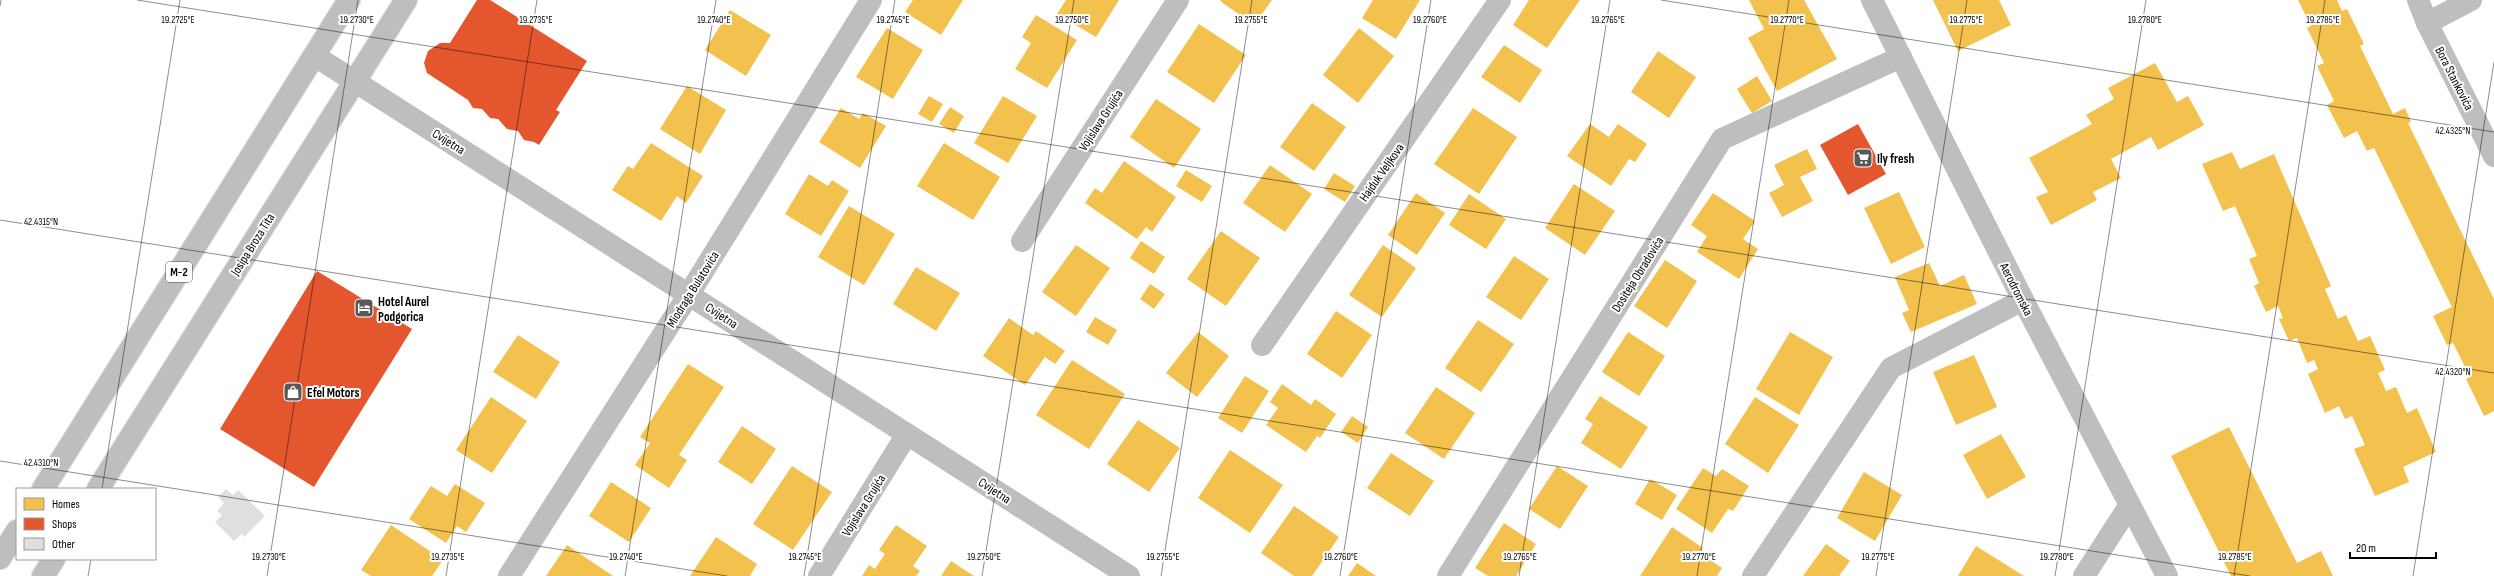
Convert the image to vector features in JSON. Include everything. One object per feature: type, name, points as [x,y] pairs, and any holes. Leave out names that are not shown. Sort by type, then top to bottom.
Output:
[{"type":"street","name":"M-2","points":[[44,488],[350,0]]},
{"type":"street","name":"Josipa Broza Tita","points":[[99,488],[406,0]]},
{"type":"street","name":"Miodraga Bulatovića","points":[[509,576],[689,294],[871,0]]},
{"type":"street","name":"Vojislava Grujića","points":[[1022,241],[1178,0]]},
{"type":"street","name":"Hajduk Veljkova","points":[[1262,345],[1500,0]]},
{"type":"street","name":"Aerodromska","points":[[1872,0],[2023,300],[2129,506],[2167,576]]},
{"type":"street","name":"Bora Stankovića","points":[[2418,0],[2427,23],[2494,156]]},
{"type":"street","points":[[2427,23],[2471,0]]},
{"type":"street","name":"Cvijetna","points":[[315,56],[1129,576]]},
{"type":"street","name":"Dositeja Obradovića","points":[[1449,576],[1722,138],[1901,57]]},
{"type":"street","points":[[1754,576],[1891,368],[2023,300]]},
{"type":"street","name":"Vojislava Grujića","points":[[819,576],[907,434]]},
{"type":"street","points":[[2084,576],[2129,506]]},
{"type":"street","points":[[0,558],[16,533]]},
{"type":"street","points":[[43,576],[53,560]]},
{"type":"building: Homes","points":[[913,0],[963,0],[941,35],[905,12]]},
{"type":"building: Homes","points":[[1066,0],[1119,0],[1096,37],[1057,14]]},
{"type":"building: Homes","points":[[1272,0],[1254,25],[1220,1]]},
{"type":"building: Homes","points":[[1373,0],[1420,0],[1396,39],[1362,18]]},
{"type":"building: Homes","points":[[1529,0],[1580,0],[1547,48],[1513,25]]},
{"type":"building: Homes","points":[[1749,0],[1804,0],[1837,59],[1777,91],[1748,38],[1764,29]]},
{"type":"building: Homes","points":[[1933,0],[1999,0],[2011,25],[1958,51]]},
{"type":"building: Homes","points":[[2298,0],[2337,0],[2342,11],[2347,9],[2364,44],[2360,46],[2393,114],[2405,108],[2411,122],[2408,123],[2494,299],[2494,411],[2484,416],[2466,379],[2470,377],[2453,343],[2447,345],[2433,316],[2452,307],[2374,148],[2367,151],[2357,131],[2344,138],[2327,105],[2334,101],[2317,66],[2324,63],[2307,28],[2311,26]]},
{"type":"building: Homes","points":[[730,10],[771,35],[746,76],[705,50]]},
{"type":"building: Homes","points":[[1036,15],[1077,40],[1047,88],[1015,69],[1031,43],[1022,37]]},
{"type":"building: Homes","points":[[1199,24],[1246,55],[1214,103],[1167,72]]},
{"type":"building: Homes","points":[[887,28],[923,50],[893,99],[856,77]]},
{"type":"building: Homes","points":[[1359,28],[1394,56],[1358,103],[1323,75]]},
{"type":"building: Homes","points":[[1504,45],[1542,70],[1520,103],[1481,77]]},
{"type":"building: Homes","points":[[1658,51],[1696,77],[1669,118],[1631,92]]},
{"type":"building: Homes","points":[[2155,63],[2177,102],[2188,96],[2204,125],[2158,150],[2151,137],[2111,159],[2121,178],[2093,192],[2097,200],[2051,225],[2036,197],[2048,192],[2029,158],[2092,124],[2086,115],[2114,99],[2108,88]]},
{"type":"building: Homes","points":[[1757,76],[1772,101],[1752,113],[1737,89]]},
{"type":"building: Homes","points":[[687,86],[726,110],[700,154],[660,129]]},
{"type":"building: Homes","points":[[929,96],[943,104],[932,122],[918,114]]},
{"type":"building: Homes","points":[[1003,96],[1037,116],[1008,163],[974,143]]},
{"type":"building: Homes","points":[[1156,99],[1201,129],[1174,168],[1130,137]]},
{"type":"building: Homes","points":[[1312,103],[1346,127],[1314,171],[1280,147]]},
{"type":"building: Homes","points":[[950,107],[964,116],[954,133],[939,124]]},
{"type":"building: Homes","points":[[841,108],[859,119],[863,113],[886,126],[860,168],[819,142]]},
{"type":"building: Homes","points":[[1473,108],[1517,137],[1479,194],[1434,164]]},
{"type":"building: Homes","points":[[1590,124],[1609,137],[1618,124],[1647,144],[1635,162],[1629,159],[1611,186],[1567,156]]},
{"type":"building: Homes","points":[[651,143],[703,176],[686,203],[677,196],[661,221],[612,190],[628,166],[633,169]]},
{"type":"building: Homes","points":[[944,143],[1000,177],[973,220],[917,186]]},
{"type":"building: Homes","points":[[1807,149],[1817,169],[1800,177],[1813,201],[1782,217],[1769,193],[1784,185],[1774,165]]},
{"type":"building: Homes","points":[[2232,152],[2240,169],[2274,154],[2331,286],[2325,289],[2338,319],[2346,315],[2358,341],[2370,336],[2385,370],[2378,373],[2386,391],[2396,387],[2407,413],[2417,408],[2436,452],[2403,467],[2409,482],[2375,496],[2354,449],[2365,445],[2352,416],[2345,419],[2339,406],[2325,413],[2308,374],[2318,369],[2314,360],[2307,363],[2297,338],[2289,341],[2279,319],[2283,318],[2278,306],[2266,312],[2254,286],[2259,283],[2249,259],[2257,256],[2235,206],[2223,211],[2202,164]]},
{"type":"building: Homes","points":[[1124,161],[1176,197],[1152,232],[1146,227],[1137,239],[1085,203],[1095,188],[1102,193]]},
{"type":"building: Homes","points":[[1270,165],[1312,194],[1285,232],[1243,203]]},
{"type":"building: Homes","points":[[1186,170],[1212,186],[1202,202],[1176,186]]},
{"type":"building: Homes","points":[[1334,173],[1355,186],[1345,202],[1324,189]]},
{"type":"building: Homes","points":[[809,174],[828,186],[832,180],[849,191],[821,236],[785,214]]},
{"type":"building: Homes","points":[[1574,184],[1615,211],[1585,255],[1545,228]]},
{"type":"building: Homes","points":[[1899,192],[1925,247],[1891,264],[1864,208]]},
{"type":"building: Homes","points":[[1416,193],[1445,213],[1417,255],[1388,235]]},
{"type":"building: Homes","points":[[1713,193],[1755,221],[1743,239],[1758,249],[1739,279],[1697,252],[1707,236],[1691,225]]},
{"type":"building: Homes","points":[[1469,194],[1506,219],[1486,249],[1449,225]]},
{"type":"building: Homes","points":[[849,206],[895,234],[864,285],[818,257]]},
{"type":"building: Homes","points":[[1221,231],[1260,258],[1226,306],[1187,279]]},
{"type":"building: Homes","points":[[1141,241],[1165,257],[1154,274],[1130,258]]},
{"type":"building: Homes","points":[[1076,245],[1110,268],[1076,316],[1042,292]]},
{"type":"building: Homes","points":[[1383,245],[1416,268],[1382,317],[1349,295]]},
{"type":"building: Homes","points":[[1514,256],[1549,279],[1521,320],[1486,297]]},
{"type":"building: Homes","points":[[1665,260],[1697,281],[1667,328],[1634,306]]},
{"type":"building: Homes","points":[[1929,263],[1940,286],[1964,275],[1977,304],[1911,332],[1902,313],[1909,310],[1895,277]]},
{"type":"building: Homes","points":[[916,267],[960,293],[936,331],[893,304]]},
{"type":"building: Homes","points":[[1150,284],[1165,294],[1154,309],[1140,299]]},
{"type":"building: Homes","points":[[1336,311],[1372,335],[1342,378],[1307,354]]},
{"type":"building: Homes","points":[[1095,317],[1117,330],[1108,345],[1086,332]]},
{"type":"building: Homes","points":[[1009,318],[1033,335],[1036,331],[1065,351],[1055,364],[1045,357],[1025,385],[983,356]]},
{"type":"building: Homes","points":[[1478,320],[1514,344],[1481,392],[1445,368]]},
{"type":"building: Homes","points":[[1198,332],[1229,356],[1197,397],[1166,373]]},
{"type":"building: Homes","points":[[1628,332],[1665,356],[1639,396],[1602,372]]},
{"type":"building: Homes","points":[[1790,332],[1833,357],[1799,415],[1756,389]]},
{"type":"building: Homes","points":[[518,335],[560,362],[536,399],[493,372]]},
{"type":"building: Homes","points":[[1974,355],[1997,407],[1956,425],[1933,372]]},
{"type":"building: Homes","points":[[1072,360],[1125,394],[1089,449],[1036,415]]},
{"type":"building: Homes","points":[[688,364],[724,387],[679,455],[687,460],[669,488],[635,465],[650,443],[640,437]]},
{"type":"building: Homes","points":[[1245,376],[1269,391],[1242,433],[1218,418]]},
{"type":"building: Homes","points":[[1282,384],[1311,405],[1315,399],[1336,414],[1320,438],[1317,436],[1306,452],[1266,425],[1278,408],[1270,402]]},
{"type":"building: Homes","points":[[1436,387],[1475,413],[1444,459],[1405,433]]},
{"type":"building: Homes","points":[[1600,396],[1648,427],[1621,469],[1581,443],[1593,424],[1585,419]]},
{"type":"building: Homes","points":[[491,397],[527,421],[492,473],[456,450]]},
{"type":"building: Homes","points":[[1755,397],[1799,425],[1768,473],[1725,444]]},
{"type":"building: Homes","points":[[1352,416],[1368,427],[1358,443],[1341,432]]},
{"type":"building: Homes","points":[[1138,420],[1180,448],[1149,492],[1107,464]]},
{"type":"building: Homes","points":[[742,426],[776,449],[752,484],[718,462]]},
{"type":"building: Homes","points":[[2229,427],[2297,563],[2321,551],[2333,576],[2231,576],[2171,456]]},
{"type":"building: Homes","points":[[2001,434],[2026,477],[1987,499],[1963,455]]},
{"type":"building: Homes","points":[[1230,450],[1283,485],[1250,533],[1198,498]]},
{"type":"building: Homes","points":[[1391,453],[1434,481],[1410,516],[1367,488]]},
{"type":"building: Homes","points":[[792,466],[832,492],[793,550],[753,524]]},
{"type":"building: Homes","points":[[1557,466],[1588,486],[1560,529],[1529,509]]},
{"type":"building: Homes","points":[[1703,468],[1716,476],[1722,469],[1749,486],[1733,511],[1728,509],[1712,533],[1676,509]]},
{"type":"building: Homes","points":[[1864,472],[1902,495],[1875,541],[1837,518]]},
{"type":"building: Homes","points":[[1650,479],[1677,495],[1662,520],[1635,504]]},
{"type":"building: Homes","points":[[611,482],[651,508],[629,542],[589,516]]},
{"type":"building: Homes","points":[[455,484],[485,503],[466,532],[457,526],[446,543],[409,519],[431,486],[447,496]]},
{"type":"building: Homes","points":[[1294,506],[1339,537],[1312,576],[1294,576],[1261,553]]},
{"type":"building: Homes","points":[[1504,523],[1536,544],[1516,576],[1488,576],[1475,568]]},
{"type":"building: Homes","points":[[391,525],[443,560],[432,576],[371,576],[361,570]]},
{"type":"building: Homes","points":[[896,525],[927,546],[913,566],[920,571],[916,576],[862,576],[869,565],[875,569],[885,554],[879,550]]},
{"type":"building: Homes","points":[[1672,527],[1703,548],[1700,553],[1722,568],[1717,576],[1640,576]]},
{"type":"building: Homes","points":[[716,537],[757,564],[750,576],[690,576]]},
{"type":"building: Homes","points":[[1826,544],[1850,561],[1839,576],[1803,576]]},
{"type":"building: Homes","points":[[567,545],[613,576],[546,576]]},
{"type":"building: Homes","points":[[1976,546],[2024,576],[1958,576]]},
{"type":"building: Homes","points":[[951,561],[974,576],[941,576]]},
{"type":"building: Homes","points":[[1357,563],[1376,576],[1348,576]]},
{"type":"building: Shops","points":[[477,0],[490,0],[587,61],[556,110],[560,112],[539,145],[534,142],[524,140],[518,131],[507,129],[498,119],[490,118],[482,109],[473,108],[468,100],[427,73],[424,63],[428,51],[440,43],[450,43]]},
{"type":"building: Shops","points":[[1858,124],[1886,174],[1848,195],[1820,145]]},
{"type":"building: Shops","points":[[317,271],[412,329],[314,487],[220,429]]},
{"type":"building: Other","points":[[226,489],[233,495],[238,490],[265,516],[244,537],[242,534],[234,541],[215,522],[222,515],[217,511],[224,503],[218,497]]},
{"type":"place","name":"Ily fresh","points":[[1863,158]]},
{"type":"place","name":"Hotel Aurel Podgorica","points":[[364,308]]},
{"type":"place","name":"Efel Motors","points":[[293,392]]}]
